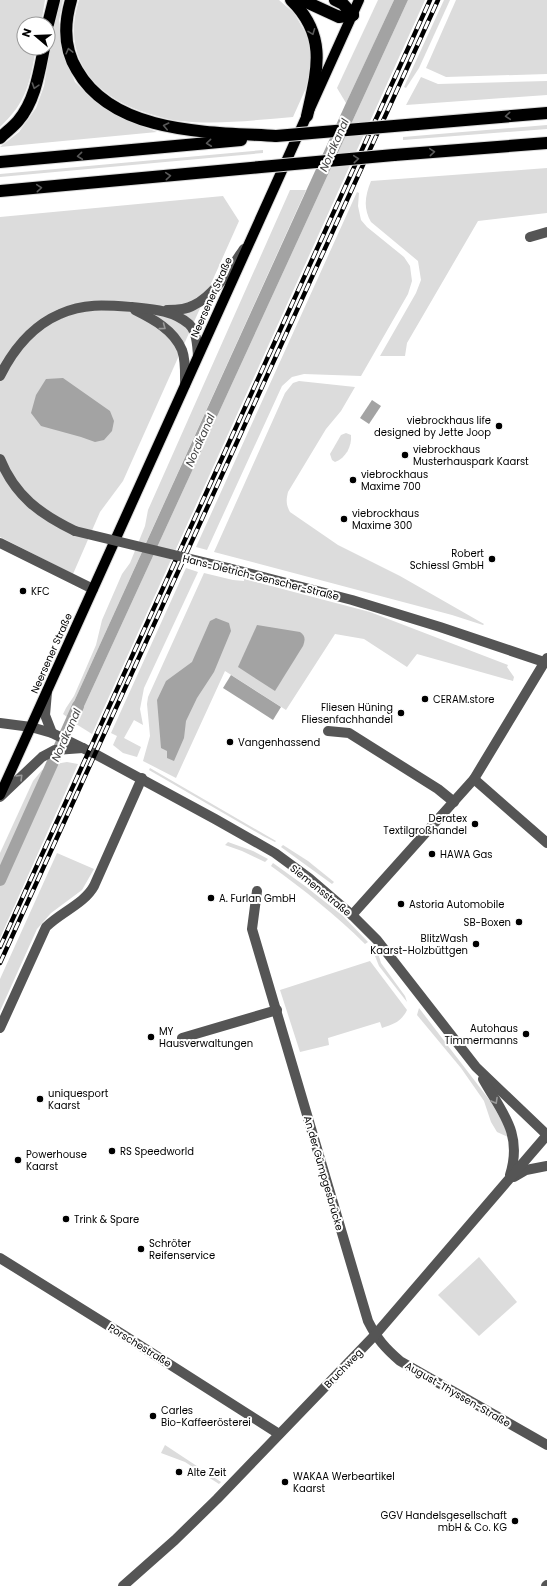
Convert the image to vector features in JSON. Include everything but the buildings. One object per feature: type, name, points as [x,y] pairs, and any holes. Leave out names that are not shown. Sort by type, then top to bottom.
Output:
[{"type":"highway","points":[[50,16],[54,0]]},
{"type":"highway","points":[[70,0],[66,21],[67,41],[72,62],[82,80],[96,94],[114,107],[136,118],[168,127],[205,132],[276,136]]},
{"type":"highway","points":[[291,0],[307,20],[314,35],[317,51],[317,72],[307,116]]},
{"type":"highway","points":[[302,0],[339,17],[352,15]]},
{"type":"highway","points":[[335,0],[343,4],[352,15]]},
{"type":"highway","points":[[0,138],[18,121],[31,100],[39,75],[43,56]]},
{"type":"highway","points":[[0,162],[276,136],[547,113]]},
{"type":"highway","points":[[0,191],[394,155],[547,143]]},
{"type":"main road","name":"Neersener Straße","points":[[0,796],[250,239],[360,0]]},
{"type":"street","points":[[530,237],[547,232]]},
{"type":"street","points":[[0,376],[7,362],[20,343],[36,328],[60,314],[84,306],[109,304],[161,310],[178,310],[195,305],[208,295],[230,270],[250,239]]},
{"type":"street","points":[[129,307],[164,327],[175,337],[182,350],[185,365],[185,385]]},
{"type":"street","points":[[161,310],[180,317],[190,325],[196,334],[198,355]]},
{"type":"street","name":"Hans-Dietrich-Genscher-Straße","points":[[0,459],[4,470],[18,492],[35,509],[54,521],[75,530],[352,600],[546,661]]},
{"type":"street","points":[[0,543],[93,589]]},
{"type":"street","points":[[352,915],[474,779],[546,661]]},
{"type":"street","points":[[48,691],[45,715],[52,733]]},
{"type":"street","points":[[0,723],[31,727]]},
{"type":"street","name":"Siemensstraße","points":[[31,727],[52,733],[142,778],[275,853],[309,878],[352,915],[386,951],[476,1067],[547,1135]]},
{"type":"street","points":[[328,731],[349,733],[433,786],[454,802]]},
{"type":"street","points":[[0,796],[42,757],[55,750],[83,748]]},
{"type":"street","points":[[0,1028],[46,927],[86,898],[94,886],[142,778]]},
{"type":"street","points":[[474,779],[547,843]]},
{"type":"street","name":"An der Gümpgesbrücke","points":[[257,891],[252,929],[368,1321],[375,1335]]},
{"type":"street","points":[[182,1038],[277,1010]]},
{"type":"street","points":[[476,1067],[509,1124],[514,1138],[514,1164],[509,1179]]},
{"type":"street","name":"Bruchweg","points":[[124,1586],[175,1540],[375,1335],[547,1135]]},
{"type":"street","points":[[509,1179],[526,1170],[547,1166]]},
{"type":"street","name":"Porschestraße","points":[[0,1258],[279,1434]]},
{"type":"street","name":"August-Thyssen-Straße","points":[[375,1335],[381,1344],[400,1361],[547,1445]]},
{"type":"shaded area","points":[[0,0],[45,0],[42,16],[16,16],[16,56],[35,56],[32,71],[22,100],[9,118],[0,127]]},
{"type":"shaded area","points":[[60,0],[63,0],[59,21],[61,48],[75,82],[97,103],[123,119],[157,132],[0,147],[19,132],[36,108],[44,86],[49,56],[56,56],[56,16]]},
{"type":"shaded area","points":[[79,0],[279,0],[294,13],[308,37],[312,61],[306,88],[293,117],[223,122],[178,121],[136,110],[118,101],[102,89],[89,76],[80,60],[75,42],[74,22]]},
{"type":"shaded area","points":[[378,0],[394,0],[346,103],[337,88]]},
{"type":"shaded area","points":[[408,0],[425,0],[92,734],[76,724]]},
{"type":"shaded area","points":[[444,0],[450,0],[419,68],[406,88],[404,87]]},
{"type":"shaded area","points":[[456,0],[547,0],[547,74],[446,77],[426,68]]},
{"type":"shaded area","points":[[421,77],[438,84],[547,81],[547,95],[406,105]]},
{"type":"shaded area","points":[[547,125],[547,129],[403,140],[403,137]]},
{"type":"shaded area","points":[[263,150],[263,153],[0,177],[0,174]]},
{"type":"shaded area","points":[[547,168],[547,213],[478,221],[407,343],[405,356],[380,356],[416,293],[421,280],[418,261],[371,222],[368,217],[366,202],[367,192],[371,181]]},
{"type":"shaded area","points":[[290,190],[306,190],[67,717],[63,714],[74,696],[96,645],[102,620],[122,574],[130,563],[145,526],[148,510]]},
{"type":"shaded area","points":[[357,192],[359,193],[358,206],[361,220],[367,227],[404,257],[410,266],[412,281],[408,294],[361,376],[304,374],[292,377],[282,386],[207,550],[196,547]]},
{"type":"shaded area","points":[[223,196],[239,221],[123,481],[100,512],[73,574],[0,537],[0,217]]},
{"type":"shaded area","points":[[299,381],[355,387],[341,411],[326,429],[288,492],[287,502],[290,512],[338,545],[400,576],[484,624],[483,625],[452,615],[214,552],[285,393],[293,383]]},
{"type":"shaded area","points":[[346,433],[351,435],[348,451],[342,458],[335,462],[332,460],[330,454],[341,435]]},
{"type":"shaded area","points":[[186,568],[198,572],[144,688],[140,709],[143,725],[134,720],[124,738],[141,747],[137,757],[123,753],[113,745],[117,736],[111,733]]},
{"type":"shaded area","points":[[204,573],[233,580],[244,581],[244,579],[370,612],[508,665],[507,667],[514,677],[513,681],[417,654],[407,667],[364,639],[335,634],[286,710],[225,671],[176,778],[143,761],[150,736],[147,704],[148,697]]},
{"type":"shaded area","points":[[67,762],[78,764],[0,938],[0,853],[33,781],[42,770],[55,764]]},
{"type":"shaded area","points":[[150,768],[276,841],[275,842],[263,836],[149,770]]},
{"type":"shaded area","points":[[228,842],[253,851],[268,859],[265,862],[225,845]]},
{"type":"shaded area","points":[[283,845],[308,861],[334,882],[332,884],[281,847]]},
{"type":"shaded area","points":[[57,853],[94,869],[82,890],[51,913],[37,929],[0,1011],[0,979]]},
{"type":"shaded area","points":[[273,863],[343,916],[368,942],[365,944],[320,903],[271,866]]},
{"type":"shaded area","points":[[373,947],[378,953],[381,963],[405,996],[407,1002],[379,966],[371,950]]},
{"type":"shaded area","points":[[370,961],[407,1010],[400,1020],[394,1024],[382,1028],[380,1022],[328,1038],[329,1045],[300,1052],[280,990]]},
{"type":"shaded area","points":[[419,1008],[491,1102],[505,1127],[508,1137],[497,1132],[491,1122],[484,1101],[461,1068],[417,1015]]},
{"type":"shaded area","points":[[479,1257],[517,1302],[479,1336],[438,1295]]},
{"type":"shaded area","points":[[165,1445],[221,1482],[219,1484],[185,1462],[161,1453]]},
{"type":"water","points":[[394,0],[408,0],[76,724],[67,717]]},
{"type":"water","points":[[63,378],[110,411],[114,421],[112,431],[104,440],[95,442],[41,426],[31,413],[36,395],[46,379]]},
{"type":"water","points":[[372,400],[381,406],[369,424],[360,418]]},
{"type":"water","points":[[216,618],[229,623],[231,631],[214,672],[197,698],[186,721],[184,738],[174,761],[167,758],[167,751],[161,748],[157,700],[166,681],[192,662],[210,621]]},
{"type":"water","points":[[257,625],[300,632],[305,640],[303,646],[275,691],[238,667]]},
{"type":"water","points":[[231,675],[281,707],[273,720],[223,688]]},
{"type":"waterway","name":"Nordkanal","points":[[0,880],[78,706]]},
{"type":"railway","points":[[0,947],[430,0]]},
{"type":"railway","points":[[0,963],[438,0]]},
{"type":"place","name":"viebrockhaus life designed by Jette Joop","points":[[499,426]]},
{"type":"place","name":"viebrockhaus Musterhauspark Kaarst","points":[[405,455]]},
{"type":"place","name":"viebrockhaus Maxime 700","points":[[353,480]]},
{"type":"place","name":"viebrockhaus Maxime 300","points":[[344,519]]},
{"type":"place","name":"Robert Schiessl GmbH","points":[[492,559]]},
{"type":"place","name":"KFC","points":[[23,591]]},
{"type":"place","name":"CERAM.store","points":[[425,699]]},
{"type":"place","name":"Fliesen Hüning Fliesenfachhandel","points":[[401,713]]},
{"type":"place","name":"Vangenhassend","points":[[230,742]]},
{"type":"place","name":"Deratex Textilgroßhandel","points":[[475,824]]},
{"type":"place","name":"HAWA Gas","points":[[432,854]]},
{"type":"place","name":"A. Furlan GmbH","points":[[211,898]]},
{"type":"place","name":"Astoria Automobile","points":[[401,904]]},
{"type":"place","name":"SB-Boxen","points":[[519,922]]},
{"type":"place","name":"BlitzWash Kaarst-Holzbüttgen","points":[[476,944]]},
{"type":"place","name":"Autohaus Timmermanns","points":[[526,1034]]},
{"type":"place","name":"MY Hausverwaltungen","points":[[151,1037]]},
{"type":"place","name":"uniquesport Kaarst","points":[[40,1099]]},
{"type":"place","name":"RS Speedworld","points":[[112,1151]]},
{"type":"place","name":"Powerhouse Kaarst","points":[[18,1160]]},
{"type":"place","name":"Trink & Spare","points":[[66,1219]]},
{"type":"place","name":"Schröter Reifenservice","points":[[141,1249]]},
{"type":"place","name":"Carles Bio-Kaffeerösterei","points":[[153,1416]]},
{"type":"place","name":"Alte Zeit","points":[[179,1472]]},
{"type":"place","name":"WAKAA Werbeartikel Kaarst","points":[[285,1482]]},
{"type":"place","name":"GGV Handelsgesellschaft mbH & Co. KG","points":[[515,1521]]}]
